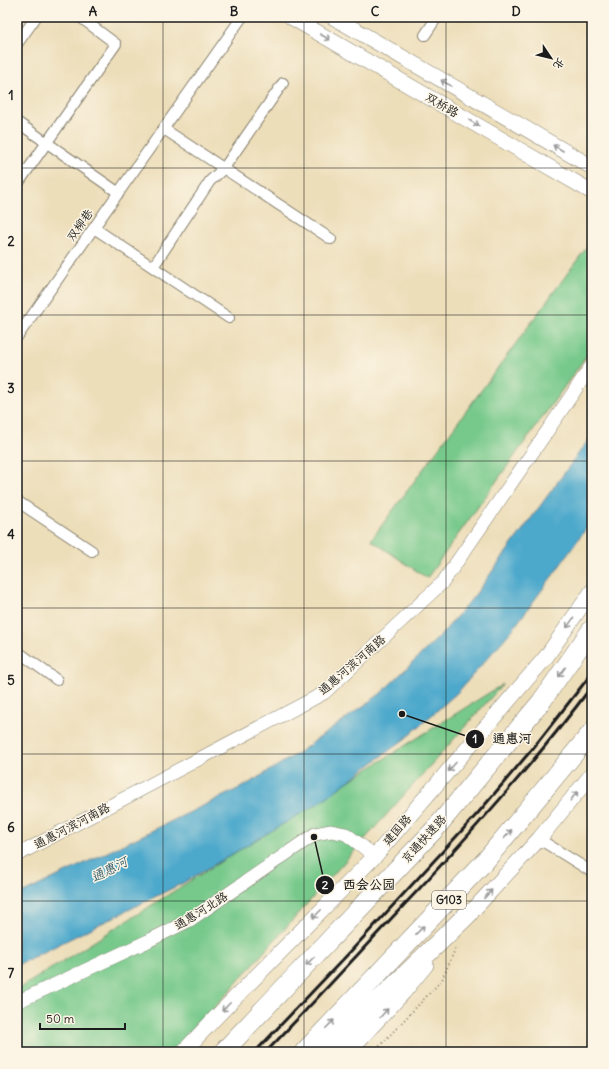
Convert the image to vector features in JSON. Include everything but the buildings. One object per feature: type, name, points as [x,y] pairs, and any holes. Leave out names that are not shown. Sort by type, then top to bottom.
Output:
[{"type":"highway","name":"京通快速路","points":[[223,1052],[435,829],[541,702],[592,629]]},
{"type":"highway","name":"G103","points":[[304,1052],[486,860],[589,736]]},
{"type":"highway","points":[[326,1052],[469,914]]},
{"type":"main road","name":"双桥路","points":[[291,17],[592,192]]},
{"type":"main road","name":"双桥路","points":[[332,17],[592,167]]},
{"type":"main road","name":"建国路","points":[[183,1052],[375,856],[546,657],[592,591]]},
{"type":"main road","points":[[354,1050],[469,914],[539,839],[592,774]]},
{"type":"street","points":[[17,44],[36,17]]},
{"type":"street","points":[[17,185],[116,44],[80,17]]},
{"type":"street","name":"双柳巷","points":[[17,336],[242,17]]},
{"type":"street","points":[[425,35],[438,17]]},
{"type":"street","points":[[152,267],[210,181],[224,168],[283,83]]},
{"type":"street","points":[[17,122],[119,193]]},
{"type":"street","points":[[164,129],[331,239]]},
{"type":"street","points":[[94,228],[229,318]]},
{"type":"street","name":"通惠河滨河南路","points":[[17,855],[324,693],[443,582],[592,365]]},
{"type":"street","points":[[17,501],[92,551]]},
{"type":"street","points":[[17,652],[56,680]]},
{"type":"street","name":"通惠河北路","points":[[17,1002],[190,920],[315,834],[331,830],[346,834],[375,856]]},
{"type":"street","points":[[539,839],[592,872]]},
{"type":"path","points":[[374,1052],[442,980],[456,946]]},
{"type":"green space","points":[[592,240],[592,345],[585,358],[427,578],[371,540]]},
{"type":"green space","points":[[503,684],[175,1052],[17,1052],[17,990]]},
{"type":"water","points":[[592,435],[592,520],[513,629],[458,692],[406,738],[319,803],[183,883],[17,965],[17,896],[246,785],[298,753],[380,694],[441,635],[475,595]]},
{"type":"railway","points":[[255,1052],[351,951],[478,813],[534,747],[592,673]]},
{"type":"railway","points":[[266,1052],[419,889],[487,814],[530,764],[592,686]]},
{"type":"place","name":"通惠河","points":[[402,714]]},
{"type":"place","name":"西会公园","points":[[314,837]]}]
